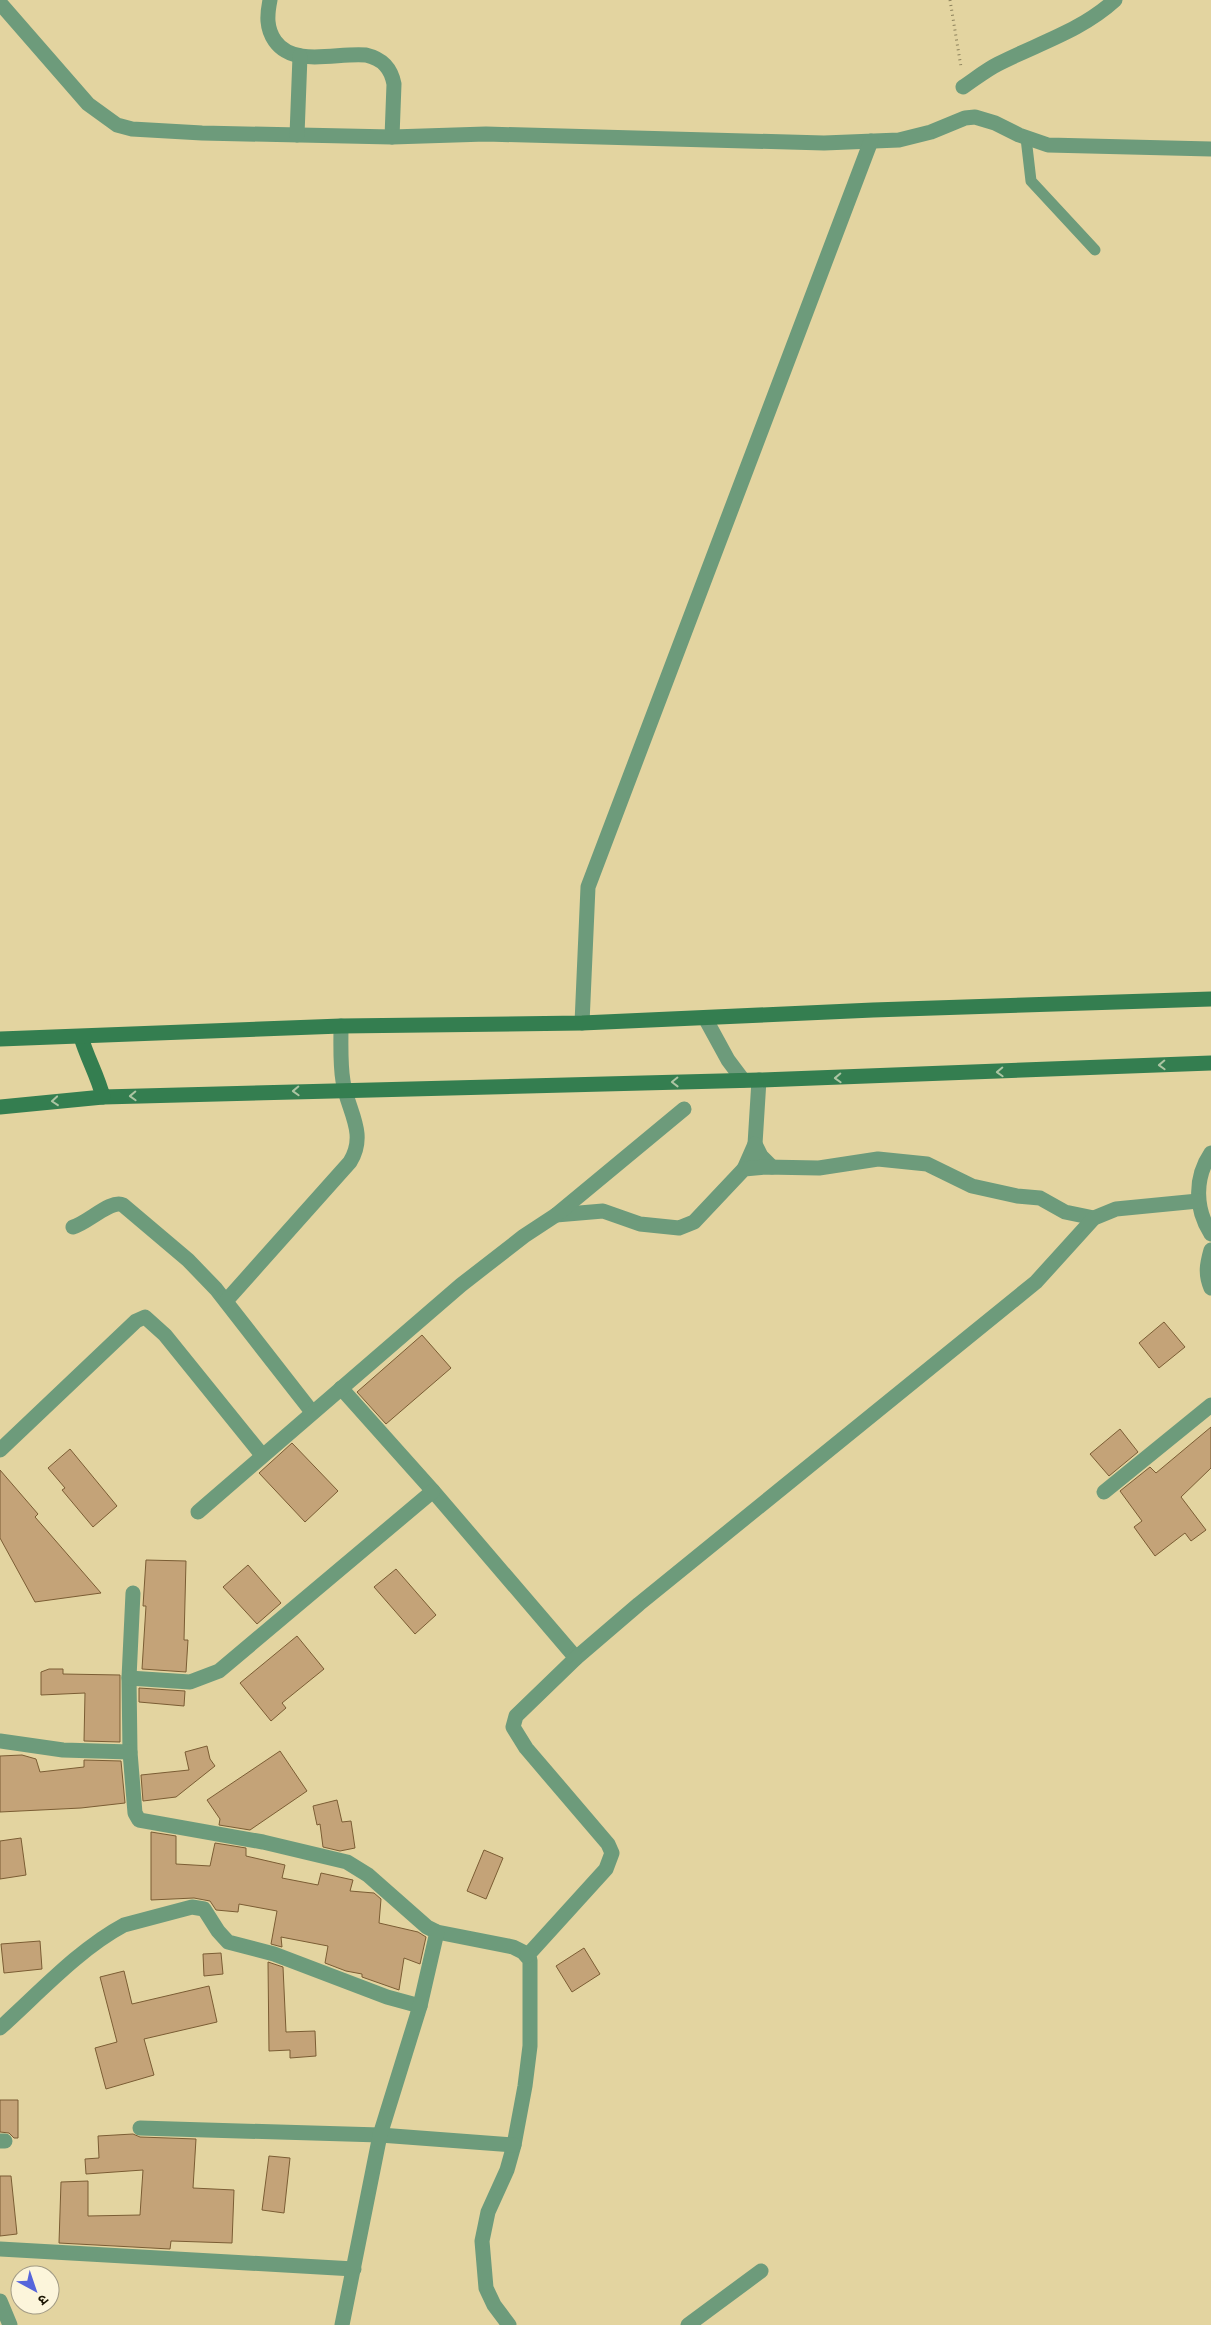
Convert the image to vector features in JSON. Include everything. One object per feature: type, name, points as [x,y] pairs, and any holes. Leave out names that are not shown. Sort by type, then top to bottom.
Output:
[{"type":"street","points":[[270,0],[267,19],[270,34],[279,47],[285,51],[300,56],[366,55],[376,58],[385,64],[394,84],[392,137]]},
{"type":"street","points":[[963,87],[997,65],[1079,27],[1100,14],[1115,0]]},
{"type":"street","points":[[0,4],[88,104],[116,125],[142,130],[297,136],[392,137],[486,134],[824,143],[916,137],[965,118],[975,118],[995,123],[1026,138],[1062,147],[1211,149]]},
{"type":"street","points":[[297,136],[300,56]]},
{"type":"street","points":[[582,1023],[588,887],[871,141]]},
{"type":"street","points":[[0,1039],[341,1026],[582,1023],[883,1010],[1211,1000]]},
{"type":"street","points":[[705,1018],[728,1060],[743,1080]]},
{"type":"street","points":[[226,1302],[356,1153],[358,1145],[356,1127],[344,1089],[341,1026]]},
{"type":"street","points":[[80,1037],[88,1061],[98,1077],[103,1097]]},
{"type":"street","points":[[0,1107],[103,1097],[344,1089],[758,1080],[1211,1063]]},
{"type":"street","points":[[556,1215],[603,1211],[640,1224],[679,1228],[694,1222],[744,1169],[755,1144],[758,1080]]},
{"type":"street","points":[[198,1512],[312,1412],[385,1353],[461,1285],[524,1236],[556,1215],[669,1124],[684,1109]]},
{"type":"street","points":[[755,1144],[762,1156],[772,1167]]},
{"type":"street","points":[[1211,1153],[1201,1174],[1198,1201],[1211,1234]]},
{"type":"street","points":[[744,1169],[772,1167],[819,1168],[878,1159],[927,1164],[972,1186],[1017,1196],[1040,1198],[1065,1212],[1094,1218]]},
{"type":"street","points":[[527,1956],[606,1869],[612,1855],[608,1844],[526,1748],[512,1724],[516,1716],[576,1658],[1036,1282],[1094,1218],[1116,1209],[1198,1201]]},
{"type":"street","points":[[73,1228],[87,1222],[112,1204],[120,1204],[188,1260],[226,1302],[312,1412]]},
{"type":"street","points":[[1211,1250],[1206,1269],[1211,1288]]},
{"type":"street","points":[[0,1450],[136,1321],[144,1317],[165,1335],[262,1455]]},
{"type":"street","points":[[341,1388],[433,1491],[576,1658]]},
{"type":"street","points":[[1104,1492],[1211,1404]]},
{"type":"street","points":[[129,1678],[190,1682],[219,1672],[433,1491]]},
{"type":"street","points":[[133,1593],[129,1678],[130,1752],[135,1813],[141,1821],[279,1845],[347,1862],[368,1875],[421,1924],[437,1932],[512,1947],[530,1960],[530,2046],[514,2145],[507,2170],[488,2212],[482,2241],[486,2288],[494,2305],[509,2325]]},
{"type":"street","points":[[0,1742],[63,1750],[130,1752]]},
{"type":"street","points":[[0,2028],[75,1961],[114,1930],[124,1925],[192,1907],[204,1910],[228,1942],[274,1954],[387,1997],[420,2006]]},
{"type":"street","points":[[342,2325],[380,2135],[420,2006],[437,1932]]},
{"type":"street","points":[[140,2128],[380,2135],[514,2145]]},
{"type":"street","points":[[0,2249],[354,2268]]},
{"type":"street","points":[[688,2325],[761,2271]]},
{"type":"street","points":[[0,2301],[10,2325]]},
{"type":"lane","points":[[1026,138],[1031,181],[1095,250]]},
{"type":"path","points":[[950,0],[963,87]]},
{"type":"building","points":[[1164,1322],[1185,1347],[1159,1368],[1139,1343]]},
{"type":"building","points":[[422,1335],[451,1368],[386,1424],[357,1392]]},
{"type":"building","points":[[1211,1427],[1211,1468],[1181,1497],[1206,1530],[1191,1541],[1185,1533],[1155,1556],[1134,1527],[1142,1521],[1120,1491],[1150,1467],[1156,1473]]},
{"type":"building","points":[[1120,1429],[1138,1452],[1109,1476],[1090,1454]]},
{"type":"building","points":[[292,1443],[338,1491],[305,1522],[259,1473]]},
{"type":"building","points":[[70,1449],[117,1506],[93,1527],[62,1490],[65,1488],[48,1468]]},
{"type":"building","points":[[0,1470],[38,1514],[35,1517],[101,1593],[35,1602],[0,1538]]},
{"type":"building","points":[[146,1560],[186,1561],[184,1640],[188,1640],[186,1672],[142,1669],[146,1606],[143,1606]]},
{"type":"building","points":[[248,1565],[281,1603],[257,1624],[223,1587]]},
{"type":"building","points":[[396,1569],[436,1615],[415,1634],[374,1587]]},
{"type":"building","points":[[297,1636],[324,1669],[282,1703],[286,1708],[271,1721],[240,1683]]},
{"type":"building","points":[[49,1669],[63,1669],[63,1674],[120,1675],[120,1742],[84,1741],[85,1693],[41,1695],[41,1672]]},
{"type":"building","points":[[139,1688],[185,1691],[184,1706],[139,1702]]},
{"type":"building","points":[[207,1746],[210,1759],[215,1766],[176,1797],[143,1801],[141,1775],[189,1770],[185,1752]]},
{"type":"building","points":[[280,1751],[307,1791],[250,1830],[219,1825],[220,1819],[207,1800]]},
{"type":"building","points":[[22,1755],[36,1759],[40,1772],[84,1767],[84,1760],[121,1761],[125,1803],[81,1808],[0,1812],[0,1756]]},
{"type":"building","points":[[337,1800],[342,1822],[351,1821],[355,1848],[340,1851],[323,1847],[320,1824],[317,1825],[313,1806]]},
{"type":"building","points":[[151,1832],[176,1836],[176,1864],[210,1866],[215,1843],[246,1848],[246,1856],[285,1865],[282,1878],[318,1885],[321,1873],[353,1880],[350,1891],[374,1893],[381,1899],[379,1923],[418,1932],[426,1937],[420,1964],[404,1958],[399,1990],[362,1977],[362,1974],[346,1971],[325,1963],[328,1946],[281,1937],[282,1947],[271,1944],[277,1911],[239,1904],[238,1912],[216,1910],[210,1901],[194,1898],[151,1900]]},
{"type":"building","points":[[21,1838],[26,1875],[0,1879],[0,1841]]},
{"type":"building","points":[[484,1850],[503,1858],[486,1899],[467,1891]]},
{"type":"building","points":[[40,1941],[42,1969],[4,1973],[1,1944]]},
{"type":"building","points":[[584,1948],[600,1974],[572,1992],[556,1966]]},
{"type":"building","points":[[221,1953],[223,1974],[204,1976],[203,1954]]},
{"type":"building","points":[[268,1962],[283,1967],[286,2032],[315,2031],[316,2056],[290,2058],[290,2050],[269,2051]]},
{"type":"building","points":[[124,1971],[132,2004],[209,1986],[217,2022],[144,2039],[154,2075],[106,2089],[95,2048],[117,2042],[100,1977]]},
{"type":"building","points":[[0,2100],[18,2100],[18,2138],[14,2138],[9,2133],[0,2132]]},
{"type":"building","points":[[133,2134],[140,2137],[196,2139],[193,2188],[234,2190],[232,2243],[171,2241],[170,2249],[59,2243],[61,2182],[88,2181],[88,2216],[140,2215],[143,2170],[86,2174],[85,2159],[99,2158],[98,2136]]},
{"type":"building","points":[[269,2156],[290,2158],[284,2213],[262,2210]]},
{"type":"building","points":[[0,2176],[11,2176],[17,2234],[0,2236]]}]
